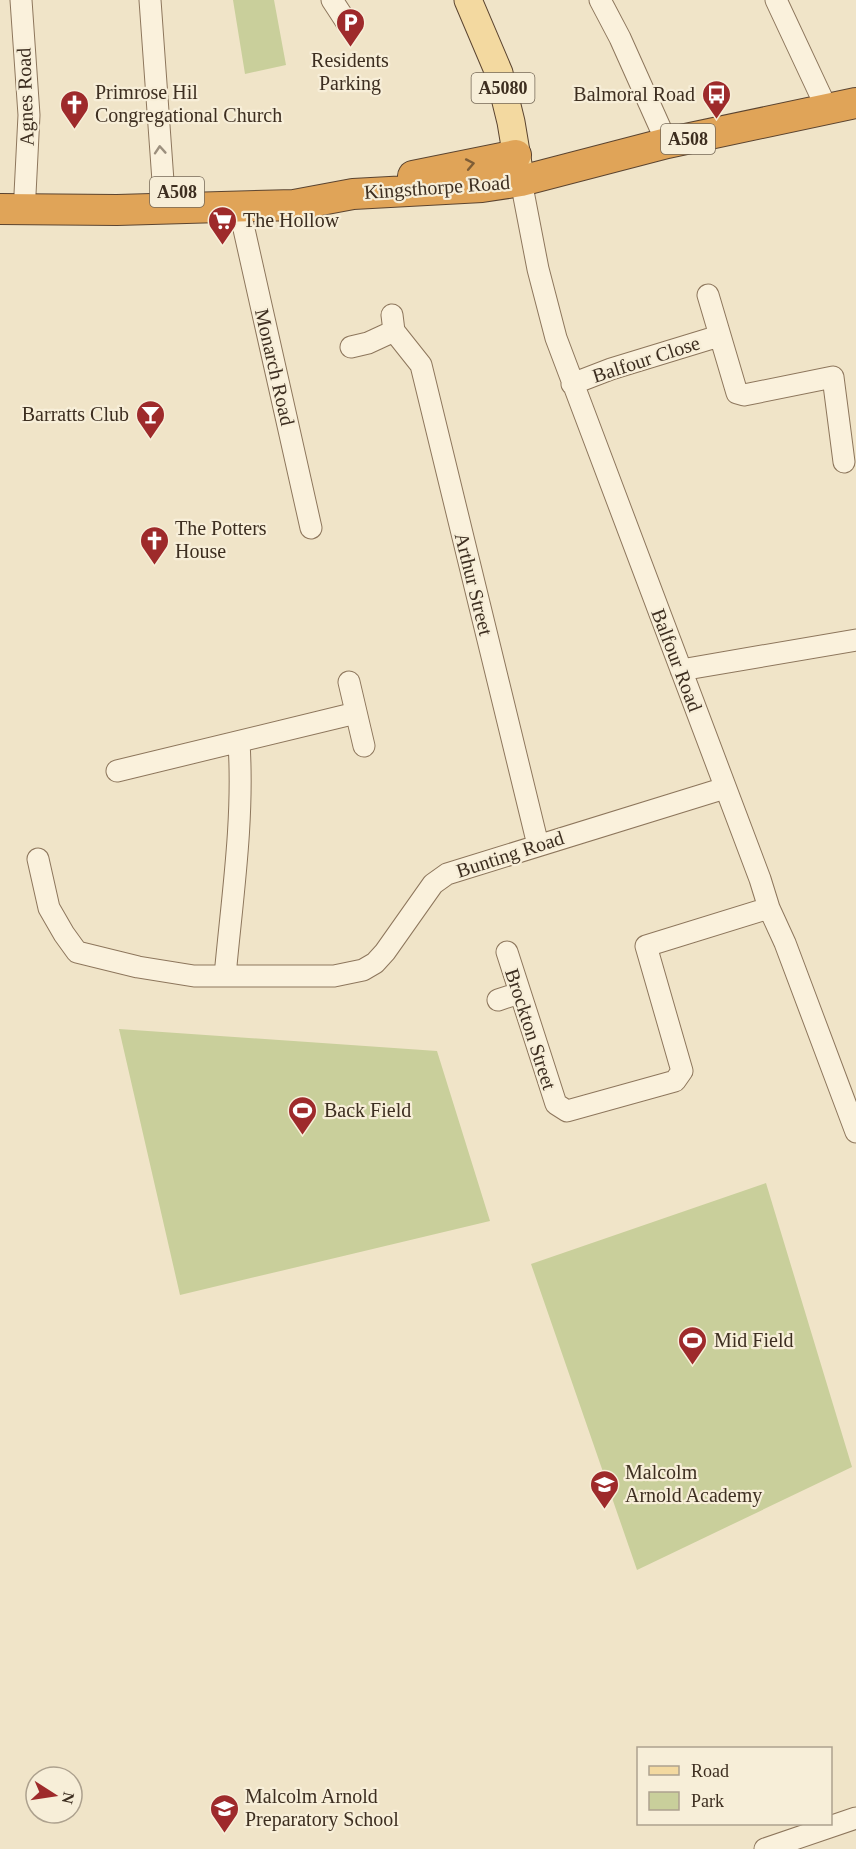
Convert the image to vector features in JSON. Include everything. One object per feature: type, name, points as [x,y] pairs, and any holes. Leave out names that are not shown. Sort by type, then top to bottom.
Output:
[{"type":"highway","name":"A508","points":[[519,168],[667,143],[856,103]]},
{"type":"highway","name":"Kingsthorpe Road","points":[[13,193],[91,196],[239,207],[294,205],[353,194],[482,187],[519,168]]},
{"type":"highway","name":"Kingsthorpe Road","points":[[0,209],[117,210],[164,201],[298,185],[353,194]]},
{"type":"main road","name":"A5080","points":[[468,0],[499,73],[519,168]]},
{"type":"street","name":"Agnes Road","points":[[13,193],[29,115],[21,0]]},
{"type":"street","points":[[150,0],[164,201]]},
{"type":"street","points":[[332,0],[349,26]]},
{"type":"street","points":[[600,0],[620,38],[667,143]]},
{"type":"street","points":[[776,0],[826,110]]},
{"type":"street","name":"Balfour Road","points":[[519,168],[547,306],[573,384],[769,908],[785,943],[856,1132]]},
{"type":"street","name":"Monarch Road","points":[[239,207],[311,528]]},
{"type":"street","points":[[708,295],[737,393],[744,395],[833,377],[844,462]]},
{"type":"street","name":"Arthur Street","points":[[351,347],[368,343],[393,323],[421,365],[538,845]]},
{"type":"street","name":"Balfour Close","points":[[573,384],[611,369],[720,336]]},
{"type":"street","points":[[681,670],[856,640]]},
{"type":"street","points":[[349,682],[364,746]]},
{"type":"street","points":[[117,771],[356,713]]},
{"type":"street","points":[[225,976],[240,814],[239,742]]},
{"type":"street","name":"Bunting Road","points":[[38,859],[49,908],[77,952],[138,967],[194,976],[334,976],[363,970],[375,963],[433,884],[447,874],[725,788]]},
{"type":"street","name":"Brockton Street","points":[[507,952],[556,1104],[567,1111],[675,1081],[682,1071],[646,946],[769,908]]},
{"type":"street","points":[[498,1000],[519,993]]},
{"type":"street","points":[[765,1849],[856,1818]]},
{"type":"green space","points":[[233,0],[274,0],[286,65],[245,74]]},
{"type":"green space","name":"Back Field","points":[[119,1029],[437,1051],[490,1221],[180,1295]]},
{"type":"green space","name":"Mid Field","points":[[766,1183],[852,1467],[637,1570],[531,1264]]},
{"type":"place","name":"Residents Parking","points":[[350,48]]},
{"type":"place","name":"Balmoral Road","points":[[716,120]]},
{"type":"place","name":"Primrose Hil Congregational Church","points":[[74,130]]},
{"type":"place","name":"The Hollow","points":[[222,246]]},
{"type":"place","name":"Barratts Club","points":[[150,440]]},
{"type":"place","name":"The Potters House","points":[[154,566]]},
{"type":"place","name":"Back Field","points":[[303,1136]]},
{"type":"place","name":"Mid Field","points":[[693,1366]]},
{"type":"place","name":"Malcolm Arnold Academy","points":[[604,1510]]},
{"type":"place","name":"Malcolm Arnold Preparatory School","points":[[224,1834]]}]
